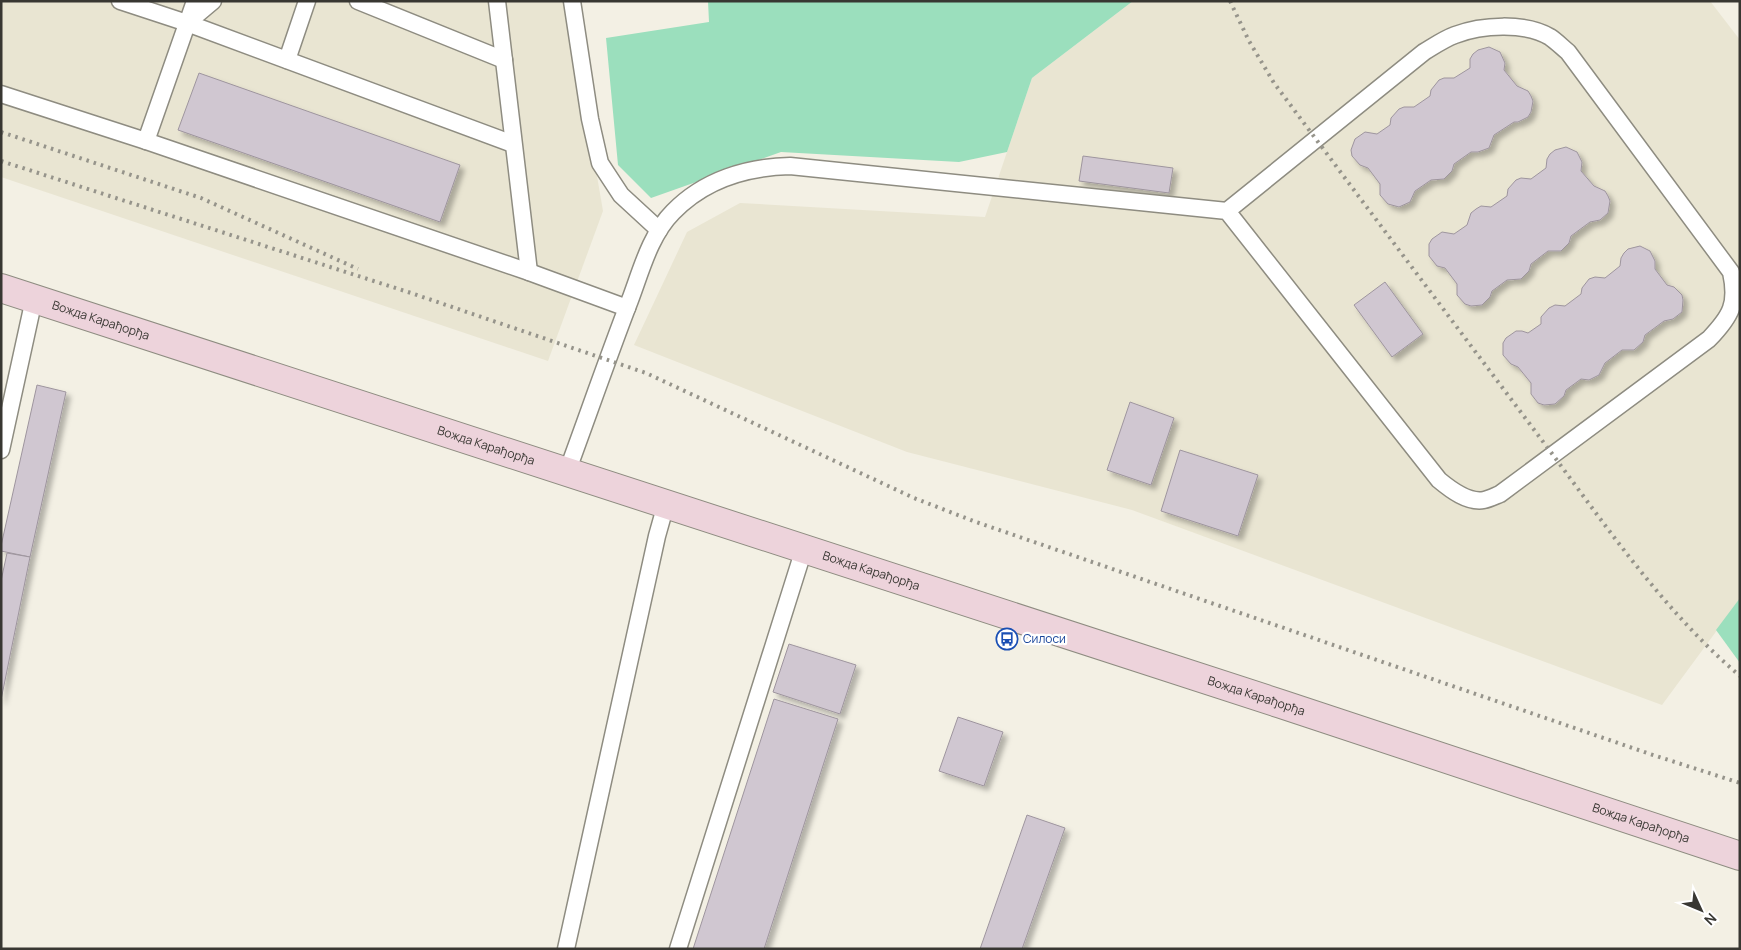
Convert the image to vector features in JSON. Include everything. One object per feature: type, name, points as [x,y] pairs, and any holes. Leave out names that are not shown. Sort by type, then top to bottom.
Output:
[{"type":"main road","name":"Вожда Карађорђа","points":[[1,288],[1281,704],[1740,856]]},
{"type":"lane","points":[[120,1],[187,23],[513,144]]},
{"type":"lane","points":[[146,142],[195,1]]},
{"type":"lane","points":[[187,23],[213,1]]},
{"type":"lane","points":[[287,60],[307,1]]},
{"type":"lane","points":[[358,1],[504,60]]},
{"type":"lane","points":[[497,1],[529,272]]},
{"type":"lane","points":[[572,1],[590,119],[600,163],[621,195],[659,230]]},
{"type":"lane","points":[[568,472],[627,308],[659,230],[686,199],[703,188],[744,172],[767,167],[790,166],[1227,211],[1424,52],[1455,35],[1485,28],[1505,26],[1533,30],[1550,37],[1568,52],[1731,272],[1735,289],[1733,309],[1724,324],[1709,339],[1500,494],[1483,501],[1466,498],[1439,480],[1227,211]]},
{"type":"lane","points":[[1,94],[529,272],[627,308]]},
{"type":"lane","points":[[1,450],[34,299]]},
{"type":"lane","points":[[566,949],[657,536],[666,504]]},
{"type":"lane","points":[[678,949],[804,549]]},
{"type":"shaded area","points":[[1,1],[567,1],[603,211],[548,361],[1,177]]},
{"type":"shaded area","points":[[1133,1],[1710,1],[1740,40],[1740,599],[1662,705],[1132,510],[907,452],[634,345],[687,232],[740,203],[985,217],[1032,78]]},
{"type":"green space","points":[[708,1],[1133,1],[1032,78],[1007,152],[959,162],[781,152],[651,198],[618,165],[606,38],[709,22]]},
{"type":"green space","points":[[1740,598],[1740,663],[1716,630]]},
{"type":"building","points":[[1489,47],[1500,52],[1505,63],[1504,70],[1517,86],[1528,91],[1531,96],[1533,101],[1528,117],[1514,122],[1494,135],[1489,148],[1478,152],[1471,152],[1454,164],[1452,171],[1444,179],[1431,180],[1415,191],[1410,202],[1399,207],[1388,204],[1380,195],[1380,184],[1368,168],[1360,165],[1352,156],[1351,150],[1355,139],[1365,132],[1377,134],[1390,125],[1391,118],[1399,109],[1414,107],[1430,96],[1431,90],[1439,80],[1454,78],[1470,68],[1470,59],[1473,54],[1478,50]]},
{"type":"building","points":[[199,73],[460,165],[440,222],[178,130]]},
{"type":"building","points":[[1566,147],[1577,152],[1582,162],[1581,171],[1594,186],[1605,191],[1610,201],[1608,213],[1600,220],[1590,222],[1571,236],[1569,243],[1561,251],[1548,251],[1531,264],[1529,271],[1521,279],[1507,280],[1492,291],[1490,297],[1482,305],[1471,306],[1465,304],[1457,295],[1457,284],[1445,268],[1437,266],[1429,256],[1429,244],[1432,239],[1442,232],[1454,234],[1467,225],[1471,213],[1476,209],[1481,206],[1491,207],[1507,196],[1508,189],[1516,180],[1521,178],[1531,179],[1546,168],[1547,159],[1550,154],[1555,150]]},
{"type":"building","points":[[1083,156],[1173,168],[1169,193],[1079,181]]},
{"type":"building","points":[[1640,246],[1650,251],[1655,261],[1655,269],[1667,285],[1674,287],[1682,295],[1682,312],[1673,319],[1664,321],[1645,335],[1643,342],[1634,350],[1622,350],[1605,363],[1599,375],[1589,380],[1581,379],[1566,390],[1564,396],[1555,404],[1544,405],[1538,403],[1531,394],[1531,383],[1518,367],[1511,364],[1503,355],[1503,343],[1506,338],[1516,331],[1528,333],[1541,324],[1541,317],[1549,308],[1555,305],[1565,306],[1581,294],[1582,288],[1589,279],[1595,277],[1605,278],[1620,266],[1621,258],[1628,249]]},
{"type":"building","points":[[1385,282],[1423,334],[1392,357],[1354,305]]},
{"type":"building","points":[[37,385],[66,392],[30,557],[1,551],[1,546]]},
{"type":"building","points":[[1130,402],[1174,418],[1151,485],[1107,470]]},
{"type":"building","points":[[1180,450],[1258,475],[1238,536],[1161,511]]},
{"type":"building","points":[[7,553],[30,557],[1,700],[1,581]]},
{"type":"building","points":[[789,644],[856,665],[840,714],[773,692]]},
{"type":"building","points":[[774,699],[838,719],[764,949],[693,949]]},
{"type":"building","points":[[958,717],[1003,732],[984,786],[939,771]]},
{"type":"building","points":[[1027,815],[1065,828],[1022,949],[980,949]]},
{"type":"railway","points":[[1230,1],[1249,41],[1274,83],[1608,530],[1684,622],[1740,676]]},
{"type":"railway","points":[[1,132],[201,198],[358,269]]},
{"type":"railway","points":[[1,161],[411,293],[646,373],[914,498],[976,522],[1650,754],[1740,783]]},
{"type":"place","name":"Силоси","points":[[1007,639]]}]
